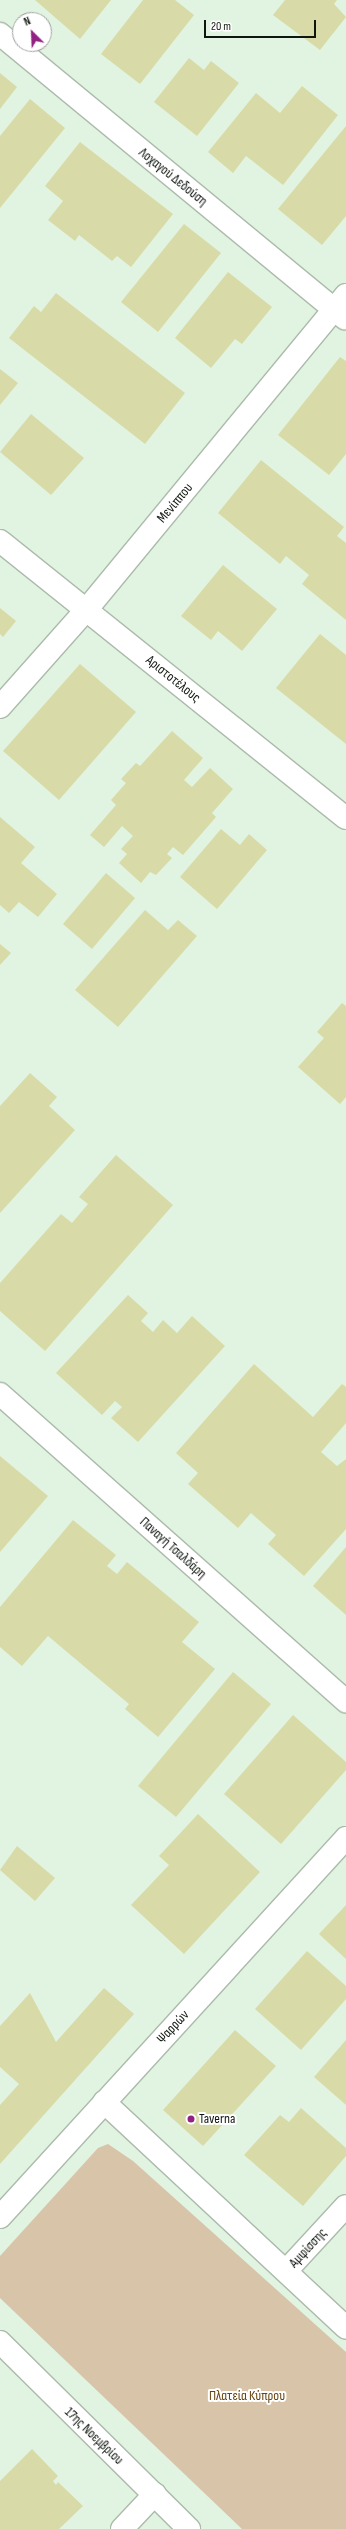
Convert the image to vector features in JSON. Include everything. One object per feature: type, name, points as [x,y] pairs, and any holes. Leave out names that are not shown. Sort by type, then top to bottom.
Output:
[{"type":"street","name":"Λοχαγού Δεδούση","points":[[0,34],[342,308]]},
{"type":"street","name":"Μενίππου","points":[[0,707],[87,609],[342,308]]},
{"type":"street","name":"Αριστοτέλους","points":[[0,541],[87,609],[346,818]]},
{"type":"street","name":"Παναγή Τσαλδάρη","points":[[0,1394],[346,1701]]},
{"type":"street","name":"Ψαρρών","points":[[0,2217],[346,1838]]},
{"type":"street","points":[[104,2102],[346,2328]]},
{"type":"street","name":"Αμφίσσης","points":[[286,2271],[346,2206]]},
{"type":"street","name":"17ης Νοεμβρίου","points":[[0,2342],[189,2529]]},
{"type":"street","points":[[122,2529],[155,2494]]},
{"type":"green space","name":"Πλατεία Κύπρου","points":[[108,2144],[133,2161],[346,2352],[346,2529],[242,2529],[0,2298],[0,2256],[98,2148]]},
{"type":"building","points":[[35,0],[111,0],[80,39],[52,15],[52,12],[49,12]]},
{"type":"building","points":[[143,0],[175,0],[194,15],[140,84],[101,54]]},
{"type":"building","points":[[285,0],[337,0],[334,4],[346,17],[320,50],[273,15]]},
{"type":"building","points":[[189,58],[204,70],[211,61],[239,83],[197,136],[154,102]]},
{"type":"building","points":[[0,73],[17,87],[0,109]]},
{"type":"building","points":[[302,86],[338,115],[283,185],[246,156],[233,173],[208,152],[256,93],[280,113]]},
{"type":"building","points":[[30,99],[65,128],[0,208],[0,136]]},
{"type":"building","points":[[346,126],[346,216],[322,245],[278,209]]},
{"type":"building","points":[[80,142],[173,214],[131,267],[117,256],[112,261],[79,235],[75,241],[48,220],[63,201],[45,186]]},
{"type":"building","points":[[184,224],[221,253],[158,332],[121,302]]},
{"type":"building","points":[[228,272],[272,307],[242,344],[235,339],[211,368],[175,338]]},
{"type":"building","points":[[56,293],[185,393],[145,444],[9,338],[34,306],[41,312]]},
{"type":"building","points":[[340,357],[346,361],[346,454],[329,475],[278,435]]},
{"type":"building","points":[[0,369],[18,383],[0,405]]},
{"type":"building","points":[[31,414],[84,458],[51,495],[0,452]]},
{"type":"building","points":[[261,460],[344,527],[337,536],[346,543],[346,620],[302,584],[309,575],[286,556],[280,564],[218,513]]},
{"type":"building","points":[[223,565],[277,609],[242,651],[218,631],[211,640],[181,616]]},
{"type":"building","points":[[0,608],[16,621],[3,637],[0,634]]},
{"type":"building","points":[[320,634],[346,655],[346,744],[276,688]]},
{"type":"building","points":[[80,664],[136,712],[59,800],[3,751]]},
{"type":"building","points":[[172,731],[203,758],[184,780],[192,787],[210,768],[233,789],[212,813],[216,817],[183,855],[173,847],[167,854],[172,858],[156,875],[150,872],[141,883],[119,863],[127,854],[121,849],[133,836],[122,826],[104,847],[90,835],[116,805],[111,800],[126,783],[121,779],[136,763],[140,766]]},
{"type":"building","points":[[0,817],[35,847],[21,863],[57,894],[38,917],[19,902],[9,913],[0,905]]},
{"type":"building","points":[[221,829],[240,845],[249,834],[267,850],[217,909],[180,877]]},
{"type":"building","points":[[106,873],[135,898],[92,949],[63,924]]},
{"type":"building","points":[[145,910],[168,930],[178,920],[197,936],[118,1027],[75,990]]},
{"type":"building","points":[[0,944],[11,953],[0,965]]},
{"type":"building","points":[[342,1003],[346,1006],[346,1097],[340,1104],[298,1067],[324,1038],[317,1032]]},
{"type":"building","points":[[30,1073],[57,1097],[49,1106],[75,1130],[0,1213],[0,1106]]},
{"type":"building","points":[[116,1155],[173,1205],[45,1351],[0,1311],[0,1283],[61,1214],[72,1223],[88,1204],[79,1197]]},
{"type":"building","points":[[128,1295],[148,1313],[141,1321],[153,1332],[163,1320],[177,1333],[192,1316],[225,1346],[138,1442],[111,1418],[122,1407],[115,1401],[102,1415],[56,1373]]},
{"type":"building","points":[[254,1364],[313,1417],[342,1384],[346,1387],[346,1423],[321,1452],[337,1466],[346,1459],[346,1529],[304,1576],[268,1544],[276,1535],[251,1513],[238,1528],[188,1484],[198,1473],[176,1453]]},
{"type":"building","points":[[0,1456],[48,1496],[0,1552]]},
{"type":"building","points":[[73,1520],[116,1555],[107,1566],[117,1574],[127,1562],[199,1622],[182,1642],[215,1669],[158,1737],[125,1709],[129,1704],[48,1636],[22,1666],[0,1647],[0,1607]]},
{"type":"building","points":[[346,1547],[346,1615],[313,1586]]},
{"type":"building","points":[[233,1672],[271,1704],[176,1817],[138,1786]]},
{"type":"building","points":[[293,1715],[346,1762],[346,1770],[281,1844],[224,1794]]},
{"type":"building","points":[[198,1814],[260,1872],[184,1954],[131,1905],[169,1865],[159,1856]]},
{"type":"building","points":[[17,1846],[55,1878],[35,1901],[0,1870]]},
{"type":"building","points":[[346,1905],[346,1959],[319,1934]]},
{"type":"building","points":[[307,1951],[346,1986],[346,1999],[301,2050],[255,2009]]},
{"type":"building","points":[[104,1988],[134,2014],[0,2164],[0,2105],[19,2084],[0,2067],[0,2026],[30,1993],[56,2042]]},
{"type":"building","points":[[235,2030],[276,2066],[203,2146],[163,2110]]},
{"type":"building","points":[[346,2040],[346,2105],[314,2077]]},
{"type":"building","points":[[301,2108],[346,2148],[346,2156],[303,2206],[244,2155],[280,2115],[289,2122]]},
{"type":"building","points":[[32,2449],[58,2476],[53,2481],[56,2485],[58,2482],[83,2506],[59,2529],[0,2529],[0,2481]]},
{"type":"place","name":"Taverna","points":[[191,2119]]}]
